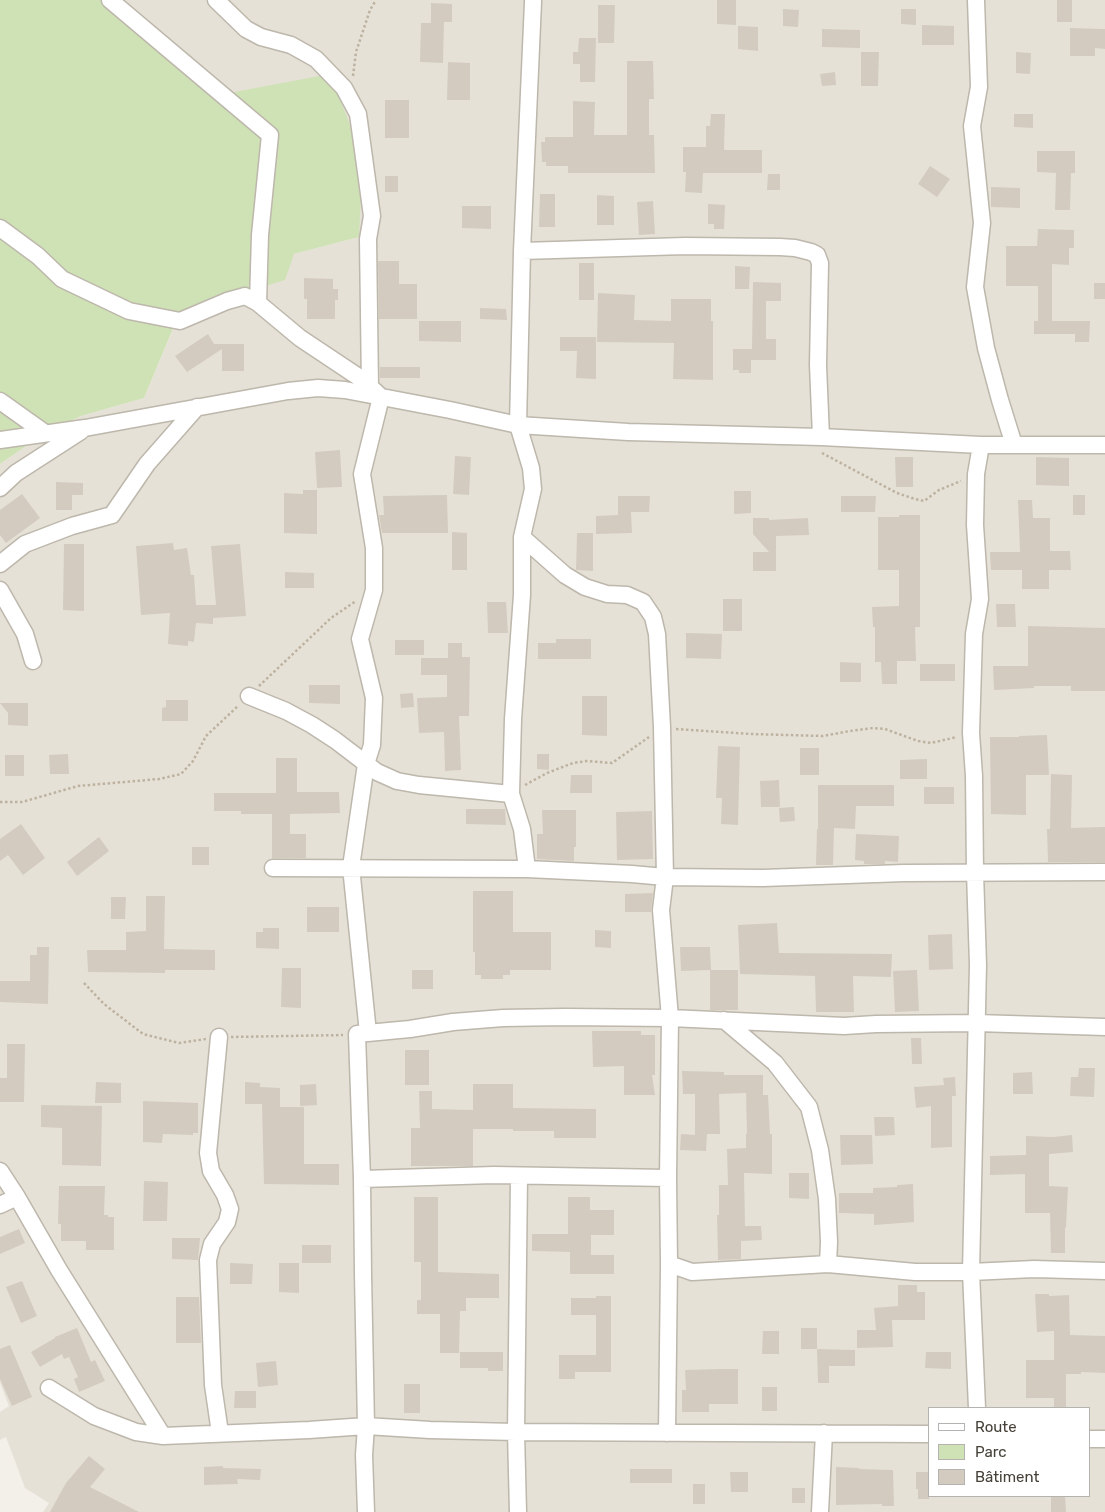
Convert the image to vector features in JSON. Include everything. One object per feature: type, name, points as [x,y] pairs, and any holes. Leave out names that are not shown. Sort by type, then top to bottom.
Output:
[{"type":"street","points":[[110,0],[270,135],[260,235],[258,303]]},
{"type":"street","points":[[216,0],[246,29],[261,37],[290,45],[316,59],[344,88],[358,114],[372,216],[368,239],[376,392],[362,474],[374,548],[374,590],[360,639],[374,698],[372,745],[366,764],[351,867],[368,1033]]},
{"type":"street","points":[[976,0],[979,88],[972,126],[982,222],[975,287],[986,348],[1014,445]]},
{"type":"street","points":[[527,869],[522,829],[511,794],[513,718],[522,595],[522,537],[533,489],[531,468],[518,425],[522,251],[533,2]]},
{"type":"street","points":[[0,228],[38,256],[62,279],[129,311],[180,321],[227,301],[245,296],[258,303],[300,338],[363,380],[376,392]]},
{"type":"street","points":[[522,251],[686,246],[795,248],[817,255],[820,262],[818,365],[822,445]]},
{"type":"street","points":[[0,440],[85,428],[288,391],[318,388],[376,392],[518,425],[822,445],[1105,445]]},
{"type":"street","points":[[0,401],[45,433]]},
{"type":"street","points":[[0,564],[25,544],[72,526],[112,515],[148,464],[197,408]]},
{"type":"street","points":[[0,488],[16,473],[85,428]]},
{"type":"street","points":[[977,1407],[972,1272],[978,965],[975,809],[971,733],[974,634],[980,599],[975,525],[976,474],[981,445]]},
{"type":"street","points":[[522,537],[565,574],[585,587],[607,594],[627,595],[643,602],[653,617],[657,634],[662,728],[664,878],[661,910],[670,1018],[667,1432]]},
{"type":"street","points":[[0,590],[25,634],[33,661]]},
{"type":"street","points":[[249,696],[286,711],[312,725],[377,772],[397,781],[511,794]]},
{"type":"street","points":[[273,868],[527,869],[632,874],[664,878],[764,878],[975,872],[1105,872]]},
{"type":"street","points":[[366,1512],[362,1179],[357,1034],[410,1029],[453,1022],[503,1018],[565,1017],[670,1018],[844,1026],[977,1023],[1105,1027]]},
{"type":"street","points":[[724,1020],[775,1063],[809,1107],[820,1150],[827,1199],[828,1264]]},
{"type":"street","points":[[219,1037],[208,1153],[211,1171],[225,1195],[230,1209],[227,1222],[212,1244],[208,1260],[213,1385],[220,1433]]},
{"type":"street","points":[[0,1171],[59,1270],[163,1436]]},
{"type":"street","points":[[362,1179],[479,1175],[668,1178]]},
{"type":"street","points":[[518,1512],[516,1432],[519,1176]]},
{"type":"street","points":[[0,1205],[17,1197]]},
{"type":"street","points":[[669,1264],[692,1272],[828,1264],[915,1272],[1034,1269],[1105,1271]]},
{"type":"street","points":[[49,1388],[94,1416],[136,1432],[163,1436],[366,1426],[516,1432],[928,1434]]},
{"type":"street","points":[[820,1512],[824,1433]]},
{"type":"street","points":[[1090,1439],[1105,1440]]},
{"type":"path","points":[[350,100],[356,52],[370,10],[376,0]]},
{"type":"path","points":[[822,445],[897,493],[924,501],[939,490],[976,474]]},
{"type":"path","points":[[0,802],[22,802],[78,786],[159,779],[181,774],[193,761],[206,736],[331,618],[374,590]]},
{"type":"path","points":[[511,794],[547,773],[566,765],[587,761],[612,762],[662,728],[751,734],[823,736],[850,730],[874,728],[885,729],[918,741],[930,743],[971,733]]},
{"type":"shaded area","points":[[114,0],[1105,0],[1105,1512],[43,1512],[49,1503],[25,1488],[6,1437],[0,1440],[0,1412],[9,1406],[0,1383],[0,464],[45,433],[81,416],[144,398],[180,313],[294,254],[359,237]]},
{"type":"green space","points":[[0,0],[114,0],[213,96],[330,74],[363,158],[359,237],[294,254],[285,280],[180,312],[144,398],[81,416],[45,433],[0,464]]},
{"type":"building","points":[[717,0],[736,0],[736,25],[717,24]]},
{"type":"building","points":[[1057,0],[1072,0],[1072,22],[1057,22]]},
{"type":"building","points":[[431,3],[452,4],[452,22],[444,22],[443,63],[420,62],[421,23],[431,23]]},
{"type":"building","points":[[598,5],[615,5],[614,43],[598,43]]},
{"type":"building","points":[[783,9],[799,10],[798,27],[783,26]]},
{"type":"building","points":[[901,9],[916,9],[916,25],[901,24]]},
{"type":"building","points":[[922,25],[954,26],[954,45],[922,45]]},
{"type":"building","points":[[738,26],[758,27],[758,51],[738,49]]},
{"type":"building","points":[[1070,28],[1105,29],[1105,49],[1095,48],[1095,56],[1070,56]]},
{"type":"building","points":[[822,29],[860,30],[860,48],[822,47]]},
{"type":"building","points":[[579,38],[596,38],[595,82],[580,82],[580,64],[573,64],[573,52],[578,52]]},
{"type":"building","points":[[861,52],[879,52],[878,86],[861,86]]},
{"type":"building","points":[[1016,52],[1031,53],[1030,74],[1016,73]]},
{"type":"building","points":[[627,61],[653,61],[654,99],[649,99],[649,135],[654,135],[655,173],[568,173],[568,166],[546,166],[546,162],[542,162],[541,142],[545,142],[545,137],[573,137],[573,101],[595,102],[594,135],[627,135]]},
{"type":"building","points":[[448,62],[470,63],[470,100],[447,100]]},
{"type":"building","points":[[835,72],[836,85],[822,86],[820,74]]},
{"type":"building","points":[[385,100],[409,100],[409,138],[385,138]]},
{"type":"building","points":[[711,114],[725,114],[724,150],[762,150],[762,173],[703,173],[702,193],[685,192],[686,172],[683,172],[683,147],[706,147],[706,126],[710,126]]},
{"type":"building","points":[[1014,114],[1033,114],[1033,128],[1014,127]]},
{"type":"building","points":[[1037,151],[1075,151],[1075,173],[1071,173],[1070,210],[1055,210],[1056,173],[1037,172]]},
{"type":"building","points":[[930,166],[950,179],[937,197],[918,184]]},
{"type":"building","points":[[768,174],[780,174],[780,190],[767,190]]},
{"type":"building","points":[[385,176],[398,176],[398,192],[385,192]]},
{"type":"building","points":[[991,187],[1020,188],[1020,208],[991,207]]},
{"type":"building","points":[[540,194],[555,194],[555,227],[539,227]]},
{"type":"building","points":[[597,195],[614,196],[614,225],[597,225]]},
{"type":"building","points":[[653,201],[655,234],[639,235],[637,202]]},
{"type":"building","points":[[708,204],[725,205],[724,229],[714,229],[714,224],[708,224]]},
{"type":"building","points":[[462,206],[491,206],[491,229],[462,228]]},
{"type":"building","points":[[1038,229],[1074,230],[1074,248],[1069,248],[1069,265],[1052,264],[1052,321],[1090,321],[1089,342],[1075,342],[1075,334],[1034,334],[1034,321],[1038,321],[1038,286],[1006,286],[1006,246],[1037,246]]},
{"type":"building","points":[[378,261],[399,261],[399,284],[417,284],[417,319],[379,319]]},
{"type":"building","points":[[579,263],[594,263],[594,300],[579,300]]},
{"type":"building","points":[[735,266],[750,267],[749,289],[735,289]]},
{"type":"building","points":[[304,278],[333,279],[333,289],[338,289],[338,300],[335,300],[335,319],[307,319],[307,299],[304,299]]},
{"type":"building","points":[[753,282],[781,283],[781,301],[766,301],[766,339],[776,339],[776,360],[751,360],[751,373],[739,373],[739,370],[733,370],[733,349],[752,349]]},
{"type":"building","points":[[1094,283],[1105,283],[1105,299],[1094,299]]},
{"type":"building","points":[[598,293],[635,295],[634,320],[671,321],[671,299],[711,299],[713,380],[673,379],[674,343],[597,342]]},
{"type":"building","points":[[480,308],[506,309],[507,320],[480,319]]},
{"type":"building","points":[[419,321],[461,321],[461,342],[419,341]]},
{"type":"building","points":[[208,334],[214,344],[244,344],[244,371],[222,371],[222,349],[187,372],[175,356]]},
{"type":"building","points":[[560,337],[596,337],[596,379],[576,378],[577,351],[560,351]]},
{"type":"building","points":[[380,367],[420,367],[420,378],[380,378]]},
{"type":"building","points":[[340,450],[342,487],[317,488],[315,452]]},
{"type":"building","points":[[455,456],[471,457],[469,495],[453,494]]},
{"type":"building","points":[[895,457],[913,457],[913,487],[896,487]]},
{"type":"building","points":[[1036,457],[1069,458],[1069,486],[1036,485]]},
{"type":"building","points":[[56,482],[83,483],[83,495],[72,495],[72,510],[56,510]]},
{"type":"building","points":[[303,490],[317,490],[317,534],[284,533],[284,493],[303,494]]},
{"type":"building","points":[[734,491],[751,491],[751,513],[734,514]]},
{"type":"building","points":[[22,494],[40,518],[6,543],[0,535],[0,510]]},
{"type":"building","points":[[447,495],[448,533],[382,533],[379,515],[384,515],[383,496]]},
{"type":"building","points":[[1073,495],[1085,495],[1085,515],[1073,515]]},
{"type":"building","points":[[618,496],[650,496],[649,512],[631,512],[632,533],[596,534],[596,516],[618,515]]},
{"type":"building","points":[[841,496],[876,496],[875,512],[841,512]]},
{"type":"building","points":[[1018,500],[1032,500],[1033,518],[1050,518],[1050,551],[1070,551],[1071,570],[1049,570],[1049,589],[1022,589],[1022,570],[991,570],[990,552],[1020,552]]},
{"type":"building","points":[[899,515],[920,515],[920,627],[915,627],[916,661],[897,661],[897,684],[882,684],[881,662],[875,662],[875,627],[873,627],[872,607],[899,606],[899,570],[878,570],[878,517],[899,517]]},
{"type":"building","points":[[753,518],[769,518],[769,520],[808,518],[809,535],[776,536],[776,571],[753,571],[753,552],[769,552],[753,534]]},
{"type":"building","points":[[452,532],[467,533],[467,570],[452,570]]},
{"type":"building","points":[[577,533],[593,533],[593,571],[576,570]]},
{"type":"building","points":[[173,543],[174,550],[187,548],[191,575],[194,575],[196,605],[216,605],[211,546],[240,544],[246,616],[213,618],[213,624],[196,623],[194,642],[188,641],[188,646],[168,644],[170,613],[141,615],[136,546]]},
{"type":"building","points":[[64,544],[84,544],[84,611],[63,610]]},
{"type":"building","points":[[285,572],[314,573],[314,588],[285,588]]},
{"type":"building","points":[[723,599],[742,599],[742,631],[723,631]]},
{"type":"building","points":[[487,602],[506,602],[508,633],[488,633]]},
{"type":"building","points":[[996,604],[1015,604],[1016,627],[997,627]]},
{"type":"building","points":[[1028,626],[1105,628],[1105,691],[1071,691],[1071,686],[1034,686],[1034,688],[994,690],[993,666],[1028,666]]},
{"type":"building","points":[[686,633],[722,634],[721,659],[686,658]]},
{"type":"building","points":[[556,639],[591,639],[591,659],[538,659],[538,643],[556,643]]},
{"type":"building","points":[[395,640],[424,640],[424,655],[395,655]]},
{"type":"building","points":[[448,643],[462,643],[462,657],[470,657],[469,716],[459,716],[461,770],[445,771],[444,732],[419,733],[417,698],[447,697],[447,675],[421,675],[421,658],[448,658]]},
{"type":"building","points":[[840,662],[861,663],[861,682],[840,682]]},
{"type":"building","points":[[920,664],[955,664],[955,681],[920,681]]},
{"type":"building","points":[[309,685],[340,685],[340,704],[309,703]]},
{"type":"building","points":[[413,693],[414,707],[401,708],[400,694]]},
{"type":"building","points":[[582,696],[607,696],[607,736],[582,735]]},
{"type":"building","points":[[166,700],[188,700],[188,721],[162,721],[162,708],[166,707]]},
{"type":"building","points":[[0,703],[28,703],[28,726],[8,725],[8,713]]},
{"type":"building","points":[[1047,735],[1049,775],[1026,775],[1026,815],[991,814],[990,737]]},
{"type":"building","points":[[718,746],[740,747],[738,825],[721,824],[722,798],[716,798]]},
{"type":"building","points":[[800,748],[819,748],[819,775],[800,775]]},
{"type":"building","points":[[68,754],[69,774],[50,774],[49,755]]},
{"type":"building","points":[[537,754],[549,754],[549,770],[537,769]]},
{"type":"building","points":[[5,755],[24,755],[24,776],[5,776]]},
{"type":"building","points":[[276,758],[297,758],[297,792],[339,792],[340,813],[290,814],[290,834],[306,834],[306,858],[272,858],[272,814],[241,814],[241,811],[214,811],[214,793],[276,793]]},
{"type":"building","points":[[927,759],[927,779],[900,779],[900,760]]},
{"type":"building","points":[[1051,774],[1072,775],[1071,828],[1105,827],[1105,862],[1048,862],[1047,829],[1050,829]]},
{"type":"building","points":[[571,775],[592,775],[592,793],[570,793]]},
{"type":"building","points":[[779,780],[780,807],[761,807],[760,781]]},
{"type":"building","points":[[818,785],[894,785],[894,806],[856,806],[855,829],[834,828],[833,865],[816,865]]},
{"type":"building","points":[[924,787],[954,787],[954,804],[924,804]]},
{"type":"building","points":[[794,807],[795,821],[780,822],[779,808]]},
{"type":"building","points":[[466,809],[505,809],[506,825],[466,824]]},
{"type":"building","points":[[542,810],[576,810],[574,861],[537,859],[537,834],[543,834]]},
{"type":"building","points":[[652,811],[653,859],[617,860],[616,812]]},
{"type":"building","points":[[21,824],[45,858],[23,875],[8,855],[0,861],[0,839]]},
{"type":"building","points":[[856,834],[899,836],[898,862],[885,861],[885,864],[864,864],[864,861],[855,860]]},
{"type":"building","points":[[99,837],[109,851],[77,876],[67,862]]},
{"type":"building","points":[[192,847],[209,847],[209,865],[192,865]]},
{"type":"building","points":[[473,891],[513,891],[513,932],[551,932],[551,970],[510,970],[510,975],[503,975],[503,979],[481,979],[481,975],[475,975]]},
{"type":"building","points":[[653,893],[651,912],[625,912],[625,894]]},
{"type":"building","points":[[146,896],[165,896],[164,949],[215,950],[215,970],[165,970],[165,973],[88,972],[87,950],[126,950],[126,932],[146,931]]},
{"type":"building","points":[[111,897],[126,897],[125,919],[111,919]]},
{"type":"building","points":[[307,907],[339,907],[339,932],[307,932]]},
{"type":"building","points":[[777,923],[779,953],[892,954],[891,977],[853,976],[854,1012],[816,1012],[815,976],[740,974],[738,925]]},
{"type":"building","points":[[263,928],[279,928],[279,949],[256,948],[256,932],[263,932]]},
{"type":"building","points":[[595,930],[611,931],[611,948],[595,947]]},
{"type":"building","points":[[952,934],[953,969],[929,970],[928,935]]},
{"type":"building","points":[[37,947],[49,947],[48,1004],[0,1002],[0,981],[30,981],[30,955],[37,955]]},
{"type":"building","points":[[680,947],[710,947],[711,970],[738,970],[738,1010],[710,1010],[710,970],[681,971]]},
{"type":"building","points":[[282,968],[301,968],[301,1008],[281,1007]]},
{"type":"building","points":[[412,970],[433,970],[433,989],[412,989]]},
{"type":"building","points":[[917,970],[919,1011],[895,1012],[893,971]]},
{"type":"building","points":[[592,1031],[641,1031],[641,1035],[655,1035],[655,1075],[652,1075],[655,1095],[624,1095],[624,1066],[593,1067]]},
{"type":"building","points":[[911,1038],[921,1038],[922,1064],[912,1064]]},
{"type":"building","points":[[7,1044],[25,1044],[24,1102],[0,1102],[0,1078],[7,1078]]},
{"type":"building","points":[[405,1050],[429,1050],[429,1085],[405,1085]]},
{"type":"building","points":[[1079,1068],[1095,1068],[1094,1097],[1070,1096],[1071,1077],[1078,1077]]},
{"type":"building","points":[[682,1071],[724,1072],[724,1075],[763,1075],[763,1095],[768,1095],[770,1134],[772,1134],[772,1174],[744,1173],[745,1226],[761,1226],[762,1240],[741,1241],[741,1259],[718,1260],[717,1215],[719,1215],[719,1185],[728,1185],[727,1149],[746,1148],[746,1093],[719,1094],[720,1134],[707,1134],[706,1151],[680,1150],[681,1134],[695,1135],[695,1094],[683,1094]]},
{"type":"building","points":[[1032,1072],[1033,1094],[1013,1094],[1013,1073]]},
{"type":"building","points":[[955,1077],[956,1096],[952,1096],[952,1147],[931,1148],[931,1106],[916,1108],[914,1087],[944,1085],[943,1078]]},
{"type":"building","points":[[96,1082],[121,1083],[121,1103],[95,1103]]},
{"type":"building","points":[[245,1082],[260,1083],[260,1087],[280,1088],[280,1107],[304,1107],[304,1164],[339,1164],[339,1185],[264,1184],[262,1104],[245,1104]]},
{"type":"building","points":[[316,1084],[317,1105],[300,1106],[300,1085]]},
{"type":"building","points":[[473,1084],[513,1084],[513,1108],[596,1109],[596,1138],[554,1138],[554,1131],[473,1129],[473,1166],[411,1166],[411,1128],[420,1128],[419,1091],[432,1091],[432,1109],[473,1110]]},
{"type":"building","points":[[143,1101],[198,1103],[198,1133],[193,1133],[193,1135],[163,1134],[162,1143],[143,1142]]},
{"type":"building","points":[[41,1105],[102,1106],[101,1166],[62,1165],[62,1128],[41,1127]]},
{"type":"building","points":[[874,1117],[894,1117],[895,1135],[875,1136]]},
{"type":"building","points":[[840,1135],[872,1135],[873,1164],[841,1165]]},
{"type":"building","points":[[1072,1135],[1073,1152],[1049,1154],[1049,1186],[1068,1187],[1065,1253],[1051,1253],[1050,1213],[1025,1213],[1025,1174],[990,1175],[990,1156],[1026,1155],[1026,1136],[1053,1137]]},
{"type":"building","points":[[789,1173],[809,1173],[809,1199],[789,1198]]},
{"type":"building","points":[[144,1181],[168,1182],[167,1221],[143,1221]]},
{"type":"building","points":[[913,1184],[914,1222],[874,1225],[874,1214],[839,1213],[839,1193],[873,1193],[873,1188]]},
{"type":"building","points":[[59,1186],[105,1186],[104,1215],[114,1217],[114,1250],[86,1250],[86,1241],[61,1241],[61,1224],[58,1224]]},
{"type":"building","points":[[414,1197],[438,1197],[438,1272],[499,1274],[499,1298],[466,1298],[466,1311],[460,1311],[459,1353],[440,1353],[440,1314],[417,1314],[417,1300],[421,1300],[421,1262],[414,1262]]},
{"type":"building","points":[[568,1197],[590,1197],[590,1210],[614,1210],[614,1235],[591,1235],[591,1255],[614,1255],[614,1274],[570,1274],[570,1252],[532,1251],[532,1234],[568,1234]]},
{"type":"building","points":[[19,1229],[25,1243],[0,1254],[0,1237]]},
{"type":"building","points":[[172,1238],[200,1238],[198,1260],[172,1259]]},
{"type":"building","points":[[302,1245],[331,1245],[331,1263],[302,1263]]},
{"type":"building","points":[[230,1263],[253,1264],[252,1284],[230,1284]]},
{"type":"building","points":[[279,1263],[299,1263],[299,1293],[279,1292]]},
{"type":"building","points":[[22,1281],[37,1316],[21,1323],[6,1287]]},
{"type":"building","points":[[898,1285],[917,1285],[917,1292],[925,1292],[925,1320],[892,1320],[893,1347],[857,1348],[857,1330],[876,1330],[874,1308],[898,1306]]},
{"type":"building","points":[[1035,1294],[1049,1294],[1049,1296],[1069,1295],[1070,1335],[1105,1336],[1105,1373],[1081,1372],[1081,1374],[1066,1374],[1066,1407],[1054,1407],[1054,1398],[1026,1398],[1026,1360],[1054,1360],[1054,1331],[1037,1332]]},
{"type":"building","points":[[596,1296],[611,1296],[611,1372],[575,1372],[575,1379],[559,1379],[559,1355],[596,1355],[596,1315],[571,1315],[571,1298],[596,1298]]},
{"type":"building","points":[[176,1297],[199,1297],[201,1343],[176,1343]]},
{"type":"building","points":[[77,1328],[91,1362],[95,1360],[105,1381],[79,1392],[74,1379],[78,1377],[69,1357],[64,1359],[62,1354],[40,1367],[31,1352],[55,1337]]},
{"type":"building","points":[[801,1328],[817,1328],[817,1349],[801,1349]]},
{"type":"building","points":[[763,1331],[779,1331],[779,1354],[762,1354]]},
{"type":"building","points":[[10,1345],[32,1397],[12,1406],[0,1379],[0,1349]]},
{"type":"building","points":[[817,1349],[855,1350],[855,1366],[829,1366],[829,1383],[818,1383]]},
{"type":"building","points":[[460,1352],[503,1352],[503,1371],[488,1371],[488,1368],[460,1368]]},
{"type":"building","points":[[926,1352],[951,1352],[951,1369],[925,1368]]},
{"type":"building","points":[[276,1361],[278,1385],[258,1387],[256,1363]]},
{"type":"building","points":[[738,1369],[738,1404],[709,1404],[709,1412],[682,1412],[682,1390],[686,1390],[685,1370]]},
{"type":"building","points":[[404,1384],[420,1384],[420,1413],[404,1413]]},
{"type":"building","points":[[762,1387],[777,1387],[777,1411],[762,1411]]},
{"type":"building","points":[[235,1391],[256,1391],[256,1408],[234,1408]]},
{"type":"building","points":[[89,1456],[105,1469],[90,1487],[139,1512],[50,1512],[66,1483]]},
{"type":"building","points":[[223,1466],[223,1468],[261,1469],[260,1480],[237,1479],[238,1484],[204,1485],[204,1467]]},
{"type":"building","points":[[836,1467],[893,1470],[894,1506],[882,1506],[882,1504],[836,1505]]},
{"type":"building","points":[[630,1469],[672,1469],[672,1483],[630,1483]]},
{"type":"building","points":[[730,1472],[748,1472],[748,1492],[731,1492]]},
{"type":"building","points":[[916,1472],[928,1472],[929,1499],[918,1499],[918,1489],[916,1489]]},
{"type":"building","points":[[693,1484],[705,1484],[705,1504],[693,1504]]},
{"type":"building","points":[[792,1488],[805,1488],[805,1503],[792,1503]]},
{"type":"building","points":[[1051,1497],[1065,1497],[1066,1512],[1051,1512]]}]
